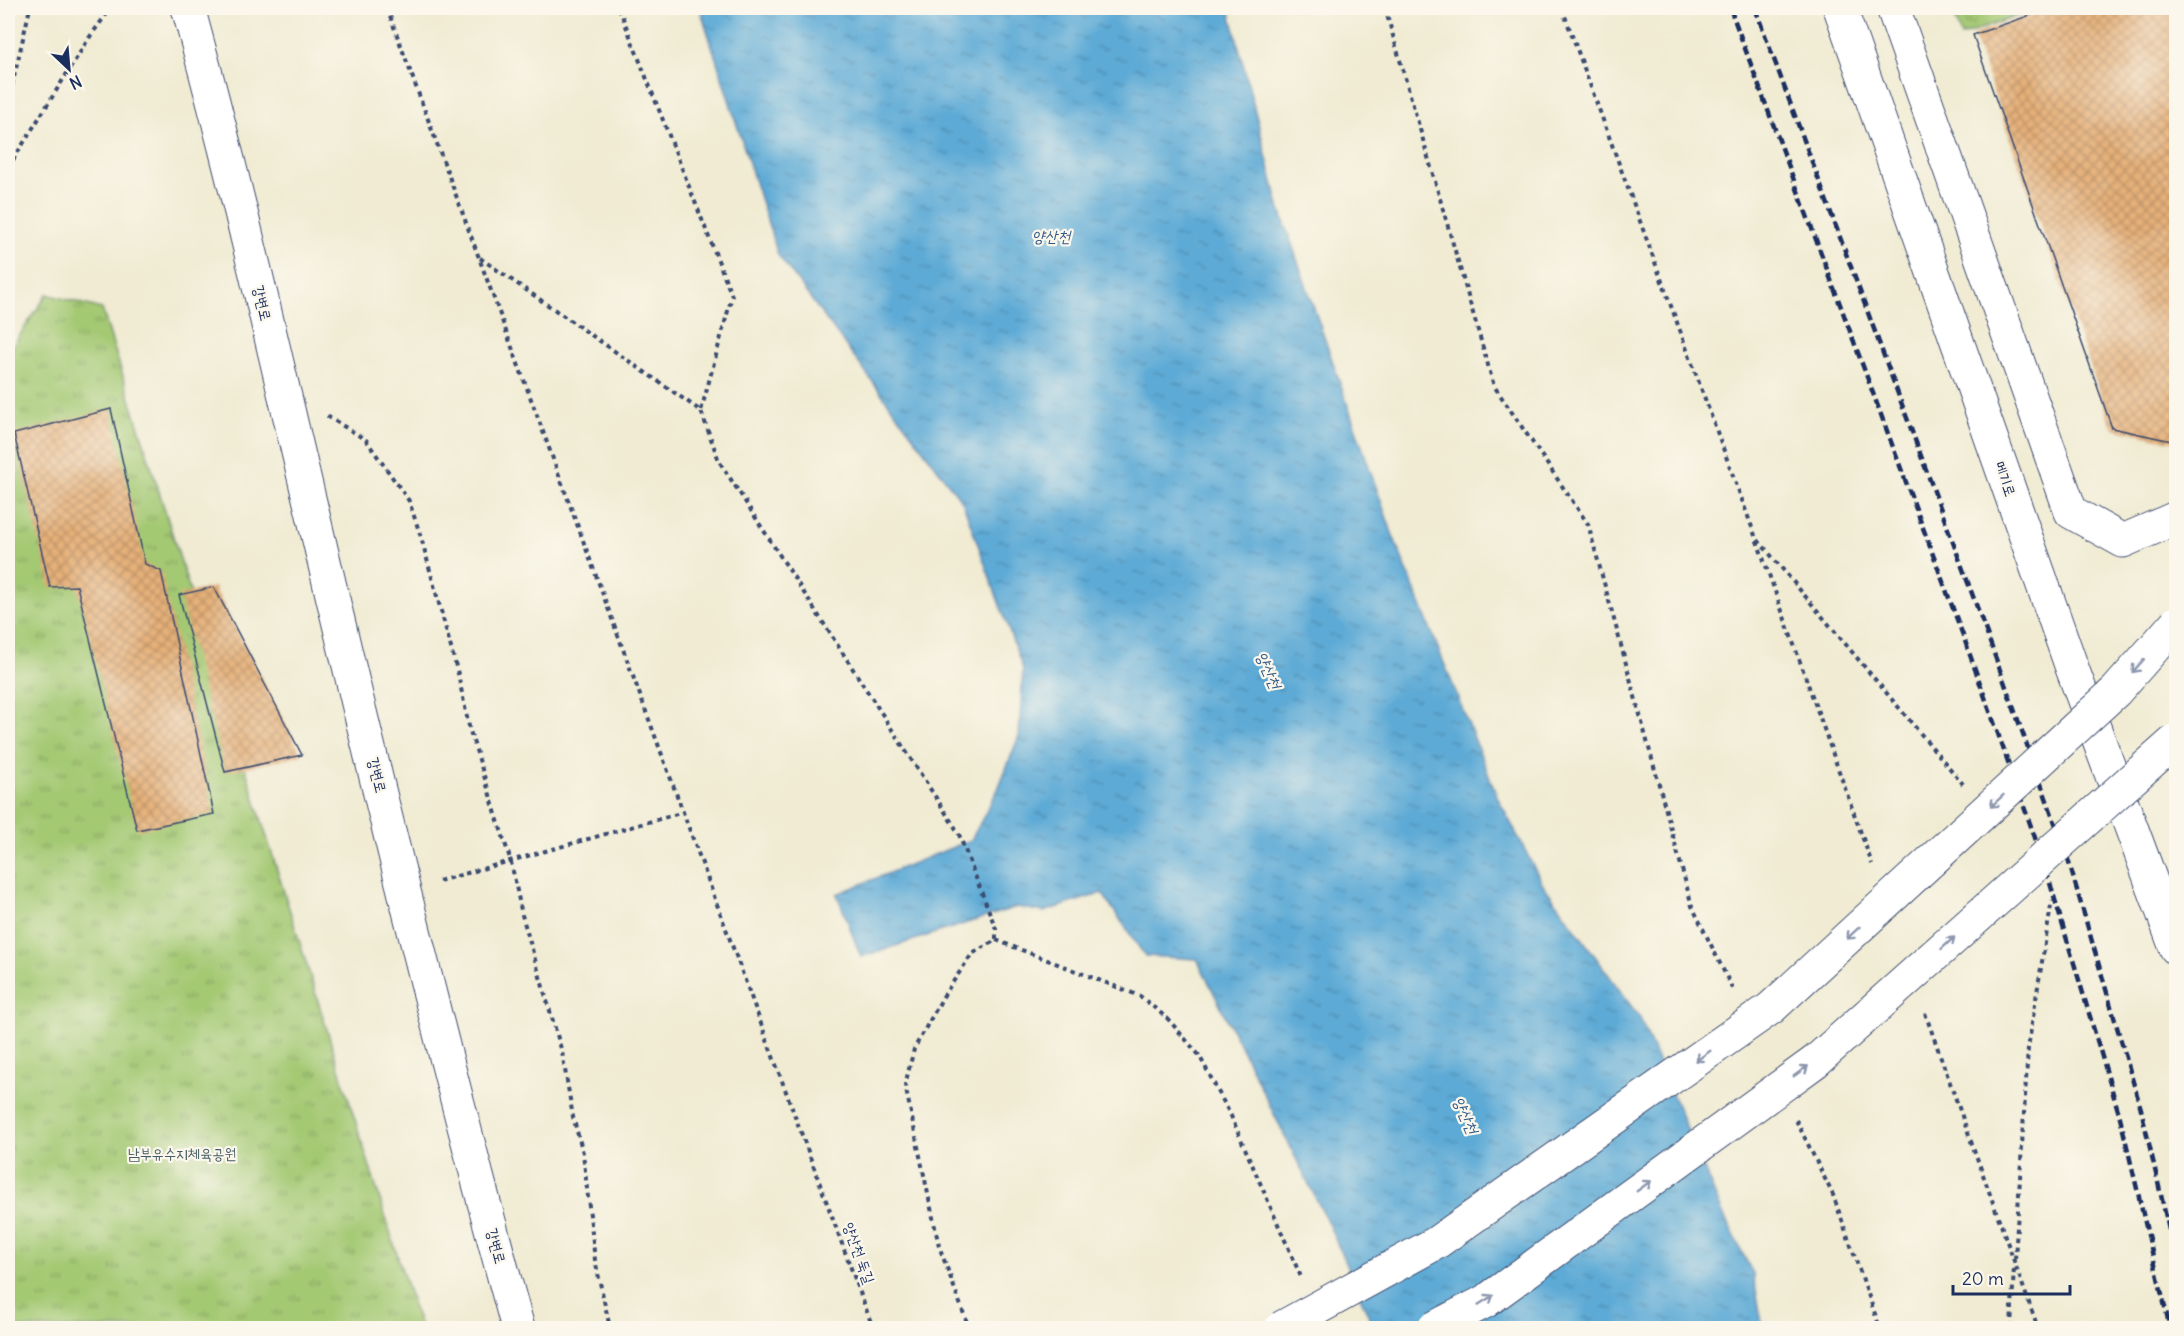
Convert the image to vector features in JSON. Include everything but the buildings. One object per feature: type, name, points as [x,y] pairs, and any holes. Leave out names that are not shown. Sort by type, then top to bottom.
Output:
[{"type":"street","name":"강변로","points":[[188,8],[242,220],[339,626],[447,1058],[518,1329]]},
{"type":"street","name":"메기로","points":[[1840,8],[2072,668],[2176,948]]},
{"type":"street","points":[[1893,8],[2071,512],[2123,541],[2176,518]]},
{"type":"street","points":[[1281,1329],[1436,1243],[1771,1008],[2116,691],[2176,622]]},
{"type":"street","points":[[1434,1329],[1486,1301],[1816,1061],[2176,740]]},
{"type":"path","points":[[8,103],[30,8]]},
{"type":"path","points":[[8,168],[89,38],[111,8]]},
{"type":"path","name":"양산천 둑길","points":[[387,8],[873,1329]]},
{"type":"path","points":[[619,8],[732,296],[701,411],[719,461],[958,832],[996,929],[996,940]]},
{"type":"path","points":[[1385,8],[1494,387],[1588,524],[1692,906],[1739,1002]]},
{"type":"path","points":[[1562,8],[1874,868]]},
{"type":"path","points":[[479,258],[701,411]]},
{"type":"path","points":[[318,410],[366,440],[409,501],[422,537],[458,674],[470,730],[511,862],[522,915],[562,1052],[573,1117],[583,1153],[595,1260],[610,1329]]},
{"type":"path","points":[[438,881],[684,812]]},
{"type":"path","points":[[996,940],[1140,996],[1168,1019],[1199,1055],[1231,1116],[1302,1280]]},
{"type":"path","points":[[969,1329],[939,1246],[904,1085],[914,1049],[944,995],[972,954],[996,940]]},
{"type":"path","points":[[1922,1004],[2038,1329]]},
{"type":"path","points":[[1791,1109],[1833,1195],[1880,1329]]},
{"type":"green space","points":[[1951,8],[2040,8],[1961,36]]},
{"type":"green space","name":"남부유수지체육공원","points":[[47,294],[102,309],[420,1328],[8,1328],[8,353]]},
{"type":"water","name":"양산천","points":[[700,8],[1229,8],[1280,210],[1392,533],[1498,798],[1542,883],[1640,1018],[1723,1214],[1753,1274],[1763,1328],[1374,1328],[1328,1223],[1197,959],[1145,956],[1102,893],[1044,912],[1017,907],[861,957],[837,894],[971,840],[998,789],[1019,736],[1023,669],[963,503],[778,255]]},
{"type":"railway","points":[[1730,8],[1965,641],[2044,863],[2120,1117],[2170,1328]]},
{"type":"railway","points":[[1755,8],[2067,856],[2141,1109],[2176,1260]]}]
